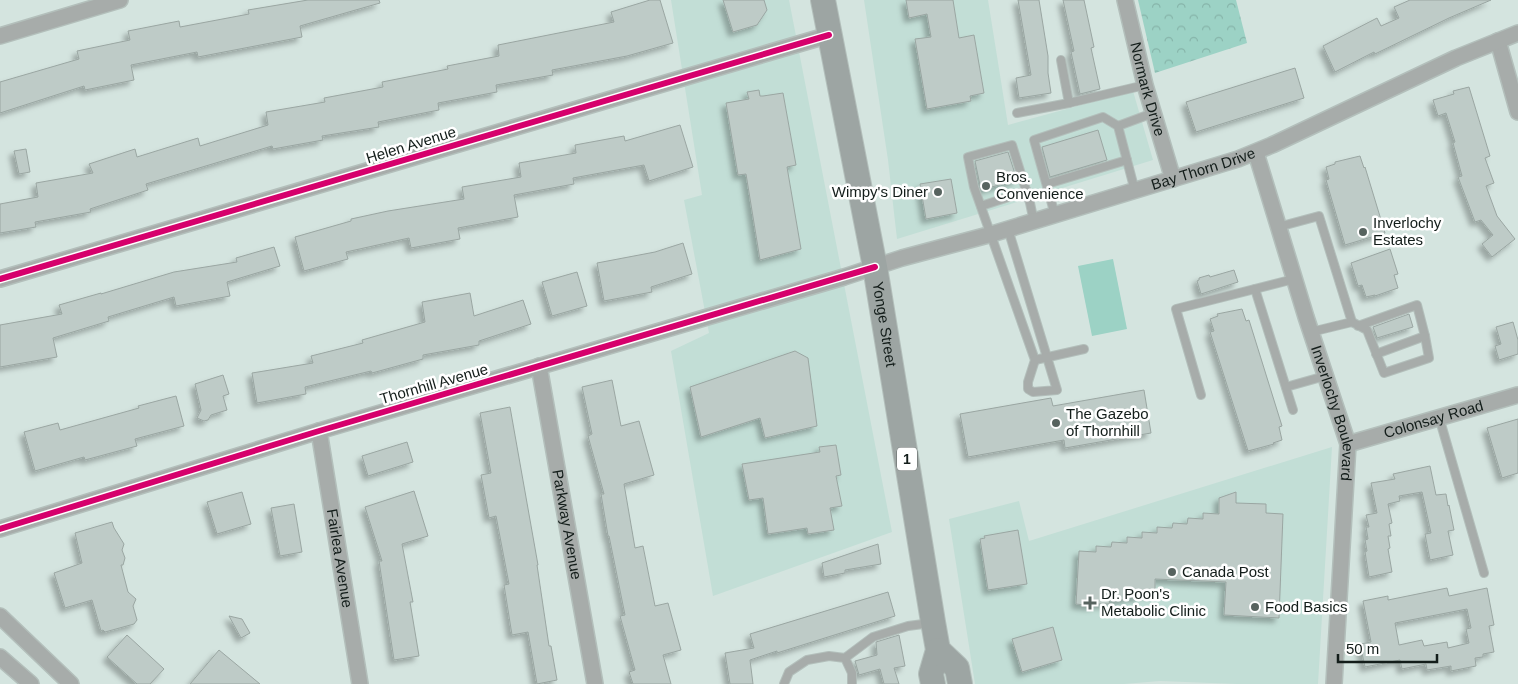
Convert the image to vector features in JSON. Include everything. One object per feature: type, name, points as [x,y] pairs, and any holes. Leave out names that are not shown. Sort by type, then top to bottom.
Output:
[{"type":"main road","name":"Yonge Street","points":[[823,0],[875,267],[938,650],[931,674],[933,684]]},
{"type":"main road","points":[[938,650],[957,668],[960,684]]},
{"type":"street","points":[[0,36],[120,0]]},
{"type":"street","name":"Normark Drive","points":[[1126,0],[1145,85],[1174,180]]},
{"type":"street","name":"Bay Thorn Drive","points":[[875,267],[1034,222],[1256,153],[1456,58],[1518,33]]},
{"type":"street","name":"Helen Avenue","points":[[0,279],[829,35]]},
{"type":"street","points":[[1498,41],[1518,112]]},
{"type":"street","name":"Inverlochy Boulevard","points":[[1256,153],[1294,279],[1348,444],[1334,684]]},
{"type":"street","name":"Thornhill Avenue","points":[[0,529],[319,431],[875,267]]},
{"type":"street","name":"Parkway Avenue","points":[[539,366],[595,684]]},
{"type":"street","name":"Colonsay Road","points":[[1348,444],[1518,394]]},
{"type":"street","name":"Fairlea Avenue","points":[[319,431],[360,684]]},
{"type":"street","points":[[0,616],[71,684]]},
{"type":"street","points":[[0,657],[31,684]]},
{"type":"lane","points":[[1062,60],[1069,103]]},
{"type":"lane","points":[[1017,113],[1145,85]]},
{"type":"lane","points":[[1118,126],[1153,114]]},
{"type":"lane","points":[[1055,215],[1034,140],[1103,117],[1118,126],[1135,191]]},
{"type":"lane","points":[[1008,229],[1057,390],[1033,392],[1028,389],[1028,382],[1035,360],[974,187],[968,157],[1012,145],[1034,222]]},
{"type":"lane","points":[[1046,184],[1127,160]]},
{"type":"lane","points":[[981,206],[1026,191]]},
{"type":"lane","points":[[1278,228],[1318,216],[1355,324],[1367,330],[1384,373],[1429,358],[1426,336],[1417,306],[1355,324],[1311,332]]},
{"type":"lane","points":[[1201,395],[1176,308],[1294,279]]},
{"type":"lane","points":[[1255,289],[1293,410]]},
{"type":"lane","points":[[1376,354],[1426,336]]},
{"type":"lane","points":[[1035,360],[1084,349]]},
{"type":"lane","points":[[1286,387],[1325,376]]},
{"type":"lane","points":[[1439,418],[1484,573]]},
{"type":"lane","points":[[784,684],[789,672],[807,660],[829,656],[845,658],[873,637],[908,626],[933,622]]},
{"type":"lane","points":[[845,658],[852,674],[852,684]]},
{"type":"shaded area","points":[[671,0],[789,0],[892,532],[713,596],[671,351],[709,333],[684,200],[702,195]]},
{"type":"shaded area","points":[[864,0],[988,0],[1008,125],[1133,91],[1153,160],[897,239],[888,160]]},
{"type":"shaded area","points":[[1332,447],[1318,684],[1237,684],[1160,681],[1124,684],[975,684],[949,519],[1019,501],[1029,541]]},
{"type":"green space","points":[[1138,0],[1236,0],[1247,43],[1155,73]]},
{"type":"green space","points":[[1113,259],[1127,329],[1092,336],[1078,266]]},
{"type":"building","points":[[308,0],[379,0],[380,3],[300,26],[302,37],[198,57],[197,52],[131,65],[134,80],[85,90],[84,86],[0,113],[0,82],[79,59],[77,51],[130,40],[128,31],[179,21],[180,27],[249,14],[248,10]]},
{"type":"building","points":[[650,0],[660,0],[673,43],[627,56],[552,70],[553,75],[496,85],[497,92],[438,103],[439,110],[378,122],[379,127],[322,136],[323,140],[273,149],[272,146],[146,184],[148,190],[90,209],[91,212],[35,222],[36,227],[0,233],[0,204],[38,197],[36,183],[93,173],[89,164],[135,149],[137,157],[198,138],[200,146],[268,125],[266,112],[325,102],[324,98],[383,87],[382,82],[448,69],[447,66],[499,56],[498,45],[614,22],[611,12]]},
{"type":"building","points":[[723,0],[764,0],[767,10],[757,25],[733,32]]},
{"type":"building","points":[[906,0],[953,0],[959,38],[974,35],[984,93],[970,96],[971,101],[927,109],[915,39],[931,37],[927,14],[909,18]]},
{"type":"building","points":[[1018,0],[1039,0],[1048,56],[1051,93],[1019,98],[1016,78],[1031,75]]},
{"type":"building","points":[[1063,0],[1084,0],[1094,47],[1091,48],[1100,89],[1080,94],[1071,52],[1074,51]]},
{"type":"building","points":[[1410,0],[1491,0],[1375,54],[1374,52],[1335,72],[1323,46],[1377,18],[1381,26],[1399,18],[1394,7]]},
{"type":"building","points":[[1295,68],[1304,98],[1196,132],[1186,102]]},
{"type":"building","points":[[1469,87],[1490,156],[1485,158],[1494,183],[1486,186],[1497,216],[1515,239],[1492,257],[1482,244],[1493,235],[1481,220],[1475,222],[1458,177],[1462,176],[1453,143],[1455,142],[1446,113],[1438,116],[1433,100],[1454,94],[1453,91]]},
{"type":"building","points":[[759,90],[760,96],[783,93],[796,165],[787,167],[801,249],[760,260],[746,174],[738,175],[726,103],[749,99],[747,92]]},
{"type":"building","points":[[680,125],[693,167],[649,181],[644,165],[573,178],[574,184],[514,195],[518,217],[458,228],[460,239],[411,248],[409,238],[346,252],[348,259],[304,271],[295,237],[351,221],[351,219],[464,199],[462,187],[521,177],[519,163],[576,153],[575,145],[624,136],[625,141]]},
{"type":"building","points":[[1098,130],[1107,160],[1050,177],[1042,147]]},
{"type":"building","points":[[26,149],[30,172],[19,174],[14,151]]},
{"type":"building","points":[[1008,152],[1017,180],[981,190],[975,161]]},
{"type":"building","points":[[1360,156],[1385,233],[1345,245],[1326,180],[1329,179],[1326,167],[1335,164],[1335,162]]},
{"type":"building","points":[[951,179],[957,213],[926,219],[920,184]]},
{"type":"building","points":[[683,243],[692,274],[651,287],[652,292],[604,301],[597,263],[655,252]]},
{"type":"building","points":[[274,247],[280,266],[227,282],[230,296],[176,306],[174,297],[108,317],[109,321],[53,338],[57,357],[0,367],[0,325],[62,314],[59,305],[174,272],[237,262],[236,258]]},
{"type":"building","points":[[1390,249],[1398,274],[1394,275],[1398,288],[1366,297],[1362,285],[1358,286],[1351,263]]},
{"type":"building","points":[[1234,270],[1238,282],[1201,294],[1197,281],[1199,278]]},
{"type":"building","points":[[577,272],[587,306],[552,316],[542,282]]},
{"type":"building","points":[[470,293],[474,316],[523,300],[531,324],[479,341],[479,345],[423,355],[423,359],[372,373],[371,371],[305,387],[306,394],[257,403],[252,373],[313,363],[311,356],[363,343],[362,340],[425,322],[422,302]]},
{"type":"building","points":[[1242,309],[1246,321],[1249,320],[1282,426],[1279,427],[1282,440],[1248,451],[1210,332],[1214,331],[1210,319],[1218,316],[1217,314]]},
{"type":"building","points":[[1409,314],[1413,327],[1377,338],[1373,327]]},
{"type":"building","points":[[1513,322],[1518,340],[1518,354],[1499,360],[1495,346],[1501,344],[1496,327]]},
{"type":"building","points":[[795,351],[808,358],[817,426],[765,438],[760,418],[701,437],[690,387]]},
{"type":"building","points":[[223,375],[229,394],[223,396],[227,410],[211,415],[208,420],[204,421],[197,418],[201,410],[195,384]]},
{"type":"building","points":[[612,380],[621,426],[639,421],[654,475],[624,484],[635,548],[643,546],[655,606],[668,603],[681,650],[663,655],[671,684],[633,684],[629,672],[635,670],[620,616],[625,615],[608,536],[601,494],[604,494],[588,436],[592,434],[582,387]]},
{"type":"building","name":"The Gazebo of Thornhill","points":[[1144,390],[1151,433],[1065,448],[1064,440],[968,457],[960,414],[1051,398],[1053,406]]},
{"type":"building","points":[[176,396],[184,426],[135,439],[137,446],[85,460],[84,457],[35,471],[24,432],[58,423],[60,430]]},
{"type":"building","points":[[510,407],[538,565],[549,646],[551,646],[557,680],[537,684],[528,632],[512,635],[504,585],[509,584],[496,516],[489,518],[481,475],[491,473],[480,413]]},
{"type":"building","points":[[1518,419],[1518,473],[1502,478],[1487,428]]},
{"type":"building","points":[[407,442],[413,462],[368,476],[362,456]]},
{"type":"building","points":[[836,445],[841,475],[836,476],[842,506],[830,508],[834,530],[808,534],[807,528],[768,534],[763,498],[749,500],[742,464],[820,452],[819,447]]},
{"type":"building","points":[[1430,466],[1436,495],[1446,494],[1449,505],[1454,530],[1448,531],[1453,555],[1430,560],[1425,534],[1431,533],[1422,492],[1399,496],[1400,501],[1388,504],[1392,523],[1389,524],[1391,536],[1388,536],[1390,548],[1388,549],[1392,572],[1369,577],[1365,552],[1367,551],[1365,540],[1368,539],[1366,527],[1369,527],[1366,515],[1377,513],[1371,483],[1395,479],[1393,474]]},
{"type":"building","points":[[414,491],[428,536],[402,544],[413,602],[410,602],[419,656],[394,660],[379,561],[382,561],[365,507]]},
{"type":"building","points":[[242,492],[251,524],[217,534],[207,502]]},
{"type":"building","points":[[1236,492],[1236,503],[1266,504],[1266,513],[1283,514],[1279,618],[1224,615],[1226,582],[1155,579],[1155,594],[1140,593],[1140,597],[1110,600],[1109,604],[1093,604],[1093,606],[1076,604],[1079,551],[1096,552],[1096,546],[1111,547],[1112,542],[1127,543],[1127,537],[1142,538],[1142,532],[1157,533],[1157,527],[1172,528],[1173,523],[1187,524],[1188,518],[1203,519],[1203,513],[1219,514],[1219,498]]},
{"type":"building","points":[[294,504],[302,552],[280,556],[271,508]]},
{"type":"building","points":[[112,522],[124,544],[122,550],[125,558],[123,565],[121,565],[128,592],[136,599],[133,606],[137,620],[134,624],[105,632],[101,631],[92,600],[65,608],[54,573],[82,563],[75,533]]},
{"type":"building","points":[[1018,530],[1027,584],[988,590],[980,539],[985,538],[984,536]]},
{"type":"building","points":[[878,544],[881,564],[845,570],[845,573],[824,577],[822,563]]},
{"type":"building","points":[[1447,588],[1449,596],[1487,588],[1494,625],[1489,626],[1494,652],[1475,658],[1476,666],[1451,671],[1451,666],[1427,670],[1426,664],[1402,669],[1400,660],[1365,667],[1360,644],[1371,642],[1363,601],[1388,596],[1388,600]],"holes":[[[1467,609],[1471,628],[1466,629],[1469,643],[1448,648],[1447,642],[1424,646],[1422,640],[1399,645],[1395,623]]]},
{"type":"building","points":[[888,592],[895,616],[750,660],[753,684],[730,684],[725,653],[754,648],[750,634]]},
{"type":"building","points":[[229,616],[242,619],[250,633],[241,638]]},
{"type":"building","points":[[1053,627],[1062,660],[1022,672],[1012,639]]},
{"type":"building","points":[[127,635],[164,669],[150,684],[137,684],[107,657]]},
{"type":"building","points":[[899,635],[905,666],[894,668],[899,684],[884,684],[880,669],[859,675],[855,661],[877,655],[876,642]]},
{"type":"building","points":[[219,650],[260,684],[190,684]]},
{"type":"cycle path","points":[[0,279],[829,35]]},
{"type":"cycle path","points":[[0,529],[319,431],[875,267]]},
{"type":"place","name":"Bros. Convenience","points":[[986,186]]},
{"type":"place","name":"Wimpy's Diner","points":[[938,192]]},
{"type":"place","name":"Inverlochy Estates","points":[[1363,232]]},
{"type":"place","name":"The Gazebo of Thornhill","points":[[1056,423]]},
{"type":"place","name":"Canada Post","points":[[1172,572]]},
{"type":"place","name":"Dr. Poon's Metabolic Clinic","points":[[1090,603]]},
{"type":"place","name":"Food Basics","points":[[1255,607]]}]
